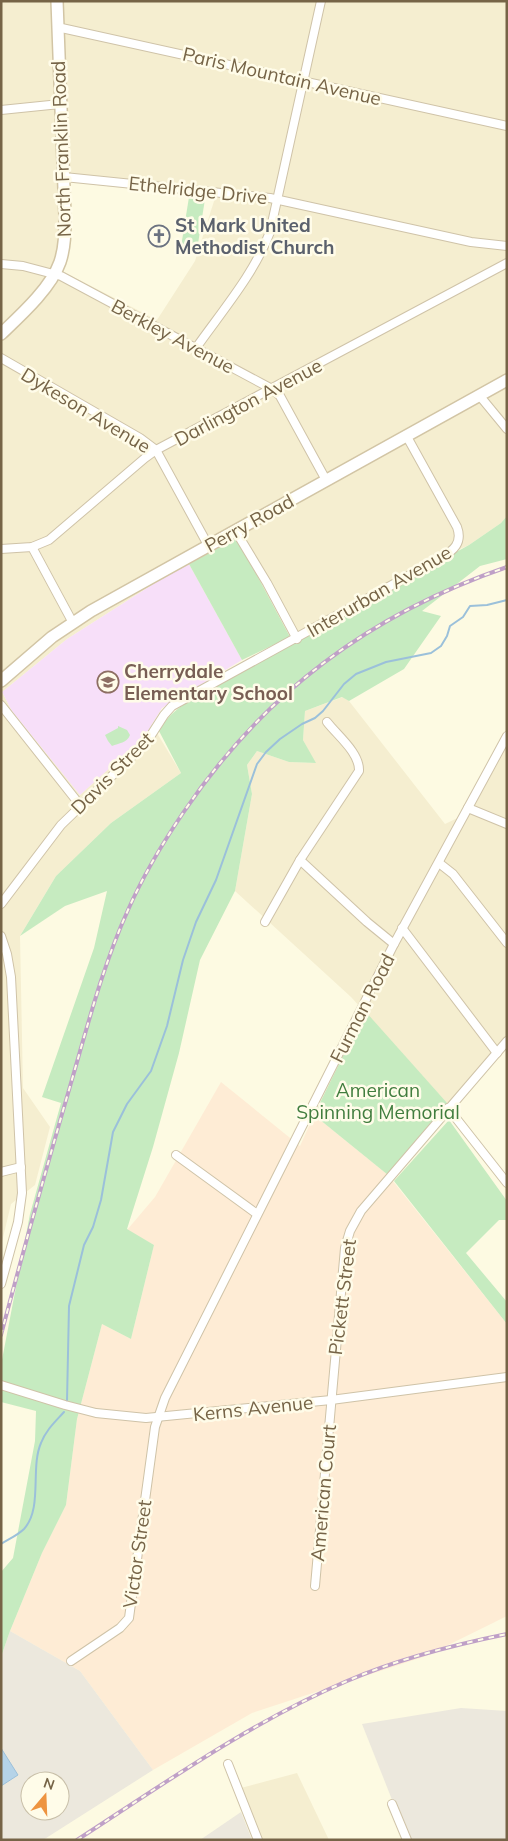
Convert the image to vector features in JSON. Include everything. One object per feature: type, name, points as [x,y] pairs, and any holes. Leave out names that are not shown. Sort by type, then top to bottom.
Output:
[{"type":"street","name":"North Franklin Road","points":[[1,334],[54,274],[59,264],[65,241],[57,1]]},
{"type":"street","points":[[196,348],[261,253],[270,232],[321,1]]},
{"type":"street","name":"Paris Mountain Avenue","points":[[57,27],[507,126]]},
{"type":"street","points":[[1,110],[60,104]]},
{"type":"street","name":"Ethelridge Drive","points":[[64,177],[181,188],[278,200],[471,242],[507,246]]},
{"type":"street","name":"Darlington Avenue","points":[[1,549],[32,547],[45,543],[156,450],[507,263]]},
{"type":"street","name":"Berkley Avenue","points":[[1,264],[23,266],[54,274],[272,388],[280,396],[326,480]]},
{"type":"street","name":"Dykeson Avenue","points":[[1,358],[140,438],[156,450],[208,546]]},
{"type":"street","name":"Perry Road","points":[[1,681],[33,653],[73,623],[115,596],[507,380]]},
{"type":"street","points":[[478,395],[507,429]]},
{"type":"street","name":"Interurban Avenue","points":[[297,638],[441,558],[451,552],[457,545],[459,535],[457,527],[406,435]]},
{"type":"street","points":[[235,530],[297,638]]},
{"type":"street","points":[[32,547],[73,623]]},
{"type":"street","name":"Davis Street","points":[[1,904],[44,845],[80,805],[146,743],[172,706],[297,638]]},
{"type":"street","points":[[1,705],[80,805]]},
{"type":"street","points":[[265,922],[300,860],[358,771],[358,764],[354,756],[327,722]]},
{"type":"street","name":"Furman Road","points":[[158,1418],[179,1367],[402,928],[507,736]]},
{"type":"street","points":[[468,808],[507,824]]},
{"type":"street","points":[[300,860],[367,922],[394,944]]},
{"type":"street","points":[[439,863],[453,874],[507,943]]},
{"type":"street","points":[[402,928],[497,1054]]},
{"type":"street","points":[[1,936],[7,954],[11,977],[22,1193],[21,1208],[1,1284]]},
{"type":"street","name":"Pickett Street","points":[[331,1400],[345,1248],[350,1231],[361,1211],[507,1041]]},
{"type":"street","points":[[448,1108],[507,1183]]},
{"type":"street","points":[[176,1155],[257,1214]]},
{"type":"street","points":[[1,1172],[21,1167]]},
{"type":"street","name":"Kerns Avenue","points":[[1,1385],[96,1413],[158,1418],[331,1400],[507,1377]]},
{"type":"street","name":"American Court","points":[[315,1586],[331,1400]]},
{"type":"street","name":"Victor Street","points":[[71,1661],[119,1628],[129,1618],[158,1418]]},
{"type":"street","points":[[228,1764],[258,1840]]},
{"type":"street","points":[[392,1804],[407,1840]]},
{"type":"shaded area","points":[[1,1],[507,1],[507,516],[501,523],[469,545],[389,581],[290,637],[237,539],[166,576],[67,639],[2,692],[12,711],[80,795],[144,737],[151,723],[181,773],[111,823],[56,876],[20,936],[23,1088],[50,1127],[35,1185],[11,1204],[1,1246]],"holes":[[[70,182],[215,198],[195,261],[157,320],[62,271],[71,241],[72,209]]]},
{"type":"shaded area","name":"Cherrydale Elementary School","points":[[189,564],[242,660],[162,708],[144,737],[80,795],[12,711],[2,692],[67,639],[166,576]]},
{"type":"shaded area","points":[[343,697],[349,701],[445,824],[470,812],[507,747],[507,1046],[448,1104],[351,997],[235,891],[252,794],[247,765],[257,751],[289,762],[315,763],[303,740],[305,711]]},
{"type":"shaded area","points":[[221,1082],[300,1146],[314,1115],[388,1175],[507,1324],[507,1616],[426,1656],[252,1713],[153,1770],[80,1671],[10,1631],[42,1553],[66,1505],[77,1419],[102,1324],[131,1339],[154,1245],[127,1230],[155,1197]]},
{"type":"shaded area","points":[[10,1631],[80,1671],[153,1770],[43,1840],[1,1840],[1,1657]]},
{"type":"shaded area","points":[[461,1708],[507,1711],[507,1840],[408,1840],[362,1724]]},
{"type":"shaded area","points":[[297,1773],[329,1840],[262,1840],[241,1788]]},
{"type":"shaded area","points":[[241,1812],[252,1840],[200,1840]]},
{"type":"green space","points":[[189,197],[205,199],[197,250],[181,247]]},
{"type":"green space","points":[[507,516],[507,559],[480,566],[422,611],[441,616],[404,669],[349,701],[342,697],[305,711],[303,740],[316,763],[289,762],[257,751],[247,765],[252,794],[235,891],[200,960],[179,1053],[153,1147],[127,1229],[154,1245],[131,1339],[102,1324],[77,1419],[66,1505],[42,1553],[1,1657],[1,1572],[13,1558],[35,1441],[36,1411],[1,1402],[1,1365],[30,1214],[61,1103],[42,1097],[94,948],[107,891],[65,906],[20,936],[56,876],[111,823],[181,773],[159,731],[176,710],[215,685],[469,545],[501,523]]},
{"type":"green space","points":[[237,538],[290,637],[242,660],[189,564]]},
{"type":"green space","points":[[118,726],[127,730],[130,735],[125,741],[112,746],[105,735],[118,728]]},
{"type":"green space","name":"American Spinning Memorial","points":[[365,1011],[448,1104],[388,1175],[314,1115]]},
{"type":"green space","points":[[449,1120],[507,1201],[507,1220],[499,1220],[466,1253],[507,1302],[507,1324],[394,1181]]},
{"type":"water","points":[[1,1748],[18,1775],[1,1786]]},
{"type":"waterway","points":[[67,1401],[69,1306],[84,1245],[93,1227],[101,1200],[113,1132],[127,1104],[151,1071],[167,1026],[183,960],[196,922],[216,880],[257,764],[266,752],[280,739],[302,724],[315,718],[323,711],[344,684],[356,674],[386,662],[431,653],[441,646],[450,626],[463,617],[470,606],[487,605],[507,600]]},
{"type":"waterway","points":[[1,1544],[22,1531],[30,1520],[35,1499],[36,1464],[41,1443],[48,1430],[64,1412]]},
{"type":"railway","points":[[1,1335],[54,1141],[104,971],[119,930],[134,897],[153,860],[175,825],[215,770],[249,731],[285,695],[324,663],[366,634],[410,608],[457,586],[507,567]]},
{"type":"railway","points":[[77,1840],[209,1754],[311,1697],[366,1673],[406,1659],[507,1634]]},
{"type":"place","name":"St Mark United Methodist Church","points":[[159,236]]},
{"type":"place","name":"Cherrydale Elementary School","points":[[108,682]]}]
